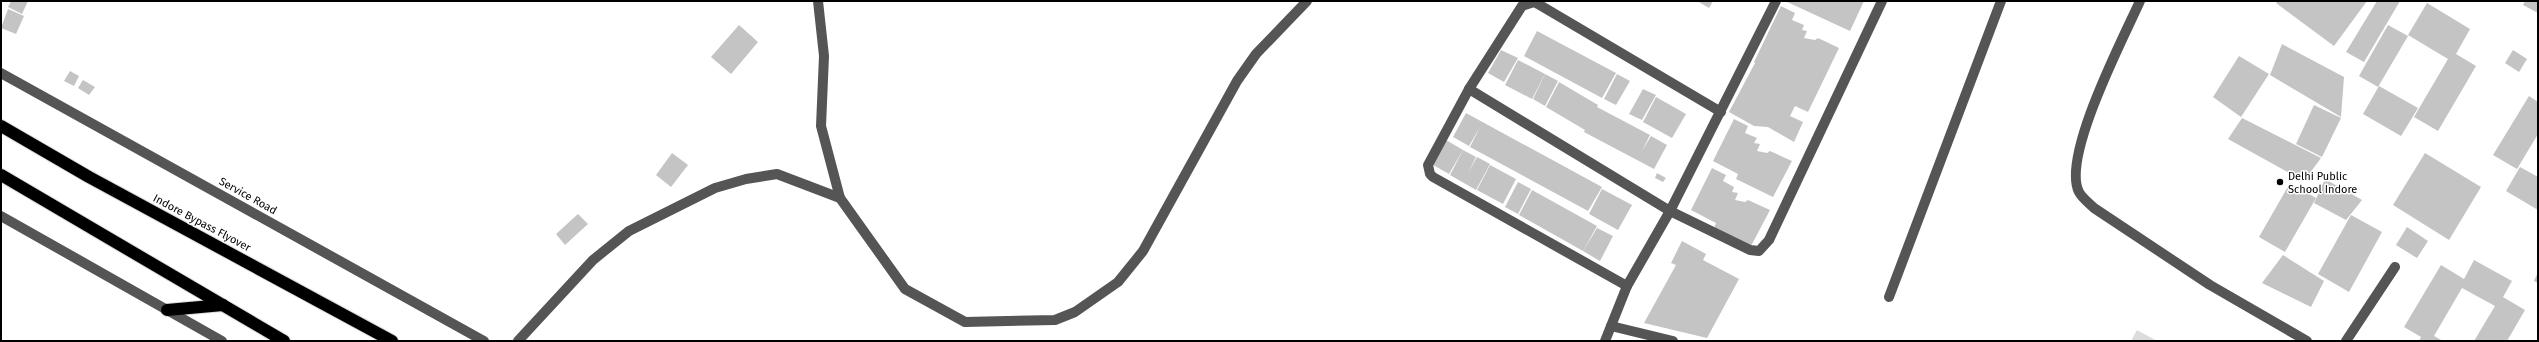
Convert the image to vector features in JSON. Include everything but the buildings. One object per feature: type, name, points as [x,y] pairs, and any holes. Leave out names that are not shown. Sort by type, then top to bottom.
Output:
[{"type":"highway","name":"Indore Bypass Flyover","points":[[1,126],[96,181],[392,341]]},
{"type":"highway","points":[[1,175],[284,341]]},
{"type":"highway","points":[[167,310],[223,305]]},
{"type":"street","points":[[818,1],[824,56],[821,126],[840,198],[905,289],[965,322],[1055,320],[1075,312],[1118,282],[1143,251],[1237,81],[1256,54],[1307,1]]},
{"type":"street","points":[[1606,341],[1627,286],[1670,211],[1776,1]]},
{"type":"street","points":[[1469,89],[1670,211],[1750,250],[1759,251],[1765,246],[1882,1]]},
{"type":"street","points":[[1889,297],[2001,1]]},
{"type":"street","points":[[2140,1],[2097,94],[2078,156],[2076,178],[2079,192],[2094,208],[2210,285],[2307,341]]},
{"type":"street","points":[[1627,286],[1430,174],[1428,165],[1469,89],[1522,6],[1534,2],[1721,112]]},
{"type":"street","name":"Service Road","points":[[1,73],[484,341]]},
{"type":"street","points":[[518,341],[592,260],[629,231],[716,188],[746,179],[777,174],[840,198]]},
{"type":"street","points":[[1,216],[222,341]]},
{"type":"street","points":[[2346,341],[2395,267]]},
{"type":"street","points":[[1611,326],[1672,341]]},
{"type":"shaded area","points":[[2137,330],[2157,341],[2131,341]]},
{"type":"place","name":"Delhi Public School Indore","points":[[2280,182]]}]
